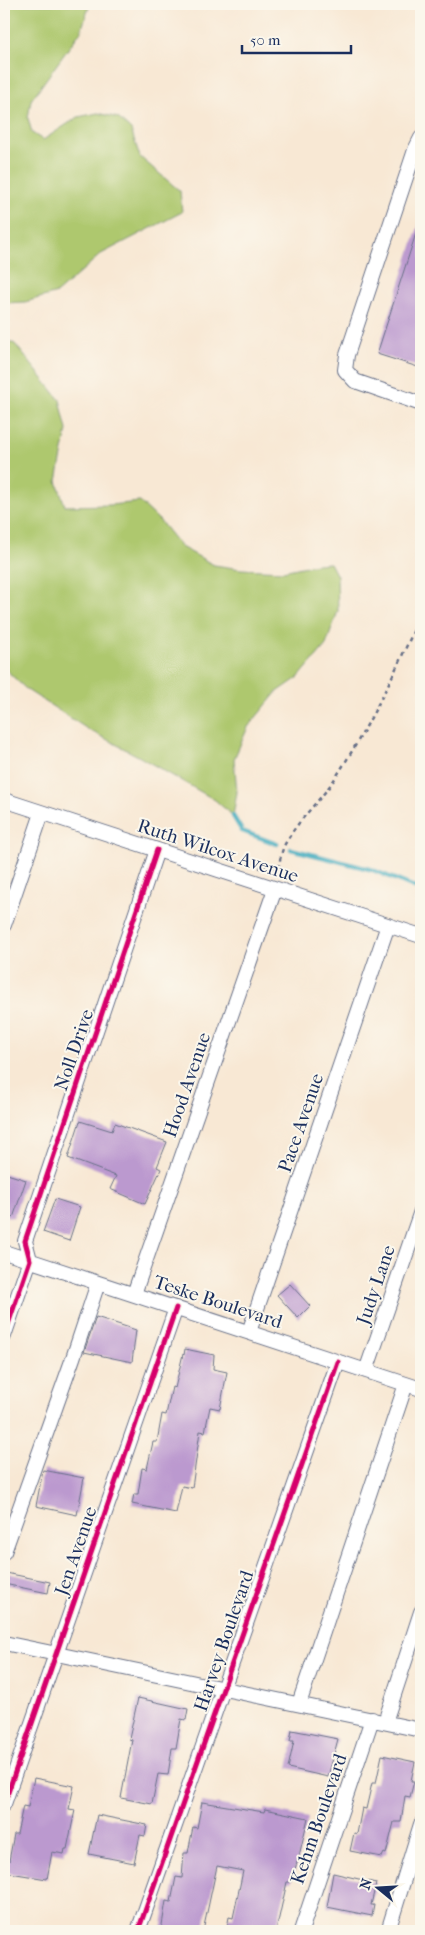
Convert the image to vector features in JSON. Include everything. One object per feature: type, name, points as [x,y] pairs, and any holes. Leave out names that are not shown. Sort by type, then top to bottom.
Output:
[{"type":"street","points":[[421,138],[415,150],[347,355],[345,370],[355,381],[421,404]]},
{"type":"street","name":"Ruth Wilcox Avenue","points":[[4,800],[421,936]]},
{"type":"street","points":[[4,925],[42,813]]},
{"type":"street","name":"Noll Drive","points":[[30,1260],[25,1241],[157,850]]},
{"type":"street","name":"Hood Avenue","points":[[134,1294],[275,889]]},
{"type":"street","name":"Pace Avenue","points":[[249,1332],[388,925]]},
{"type":"street","name":"Judy Lane","points":[[366,1371],[421,1211]]},
{"type":"street","name":"Teske Boulevard","points":[[4,1252],[421,1389]]},
{"type":"street","points":[[4,1336],[30,1260]]},
{"type":"street","points":[[4,1552],[98,1283]]},
{"type":"street","name":"Jen Avenue","points":[[4,1804],[176,1308]]},
{"type":"street","name":"Harvey Boulevard","points":[[138,1931],[338,1362]]},
{"type":"street","points":[[299,1704],[406,1384]]},
{"type":"street","name":"Kehm Boulevard","points":[[301,1931],[421,1612]]},
{"type":"street","points":[[4,1643],[421,1730]]},
{"type":"street","points":[[388,1931],[421,1824]]},
{"type":"path","points":[[280,860],[285,845],[299,823],[333,781],[358,740],[389,683],[421,614]]},
{"type":"green space","points":[[4,4],[90,4],[81,31],[31,100],[28,118],[32,133],[43,140],[78,117],[98,113],[118,118],[131,130],[140,157],[180,191],[182,212],[101,254],[57,293],[25,302],[4,303]]},
{"type":"green space","points":[[4,339],[15,344],[60,400],[67,430],[57,481],[65,506],[140,502],[160,521],[181,547],[214,565],[241,569],[283,571],[330,563],[337,576],[338,611],[326,645],[299,677],[276,693],[248,727],[234,759],[237,792],[233,816],[215,800],[89,730],[27,690],[4,668]]},
{"type":"building","points":[[419,224],[421,225],[421,368],[377,354]]},
{"type":"building","points":[[80,1121],[112,1131],[115,1123],[167,1142],[157,1167],[161,1169],[145,1204],[110,1189],[116,1176],[68,1158]]},
{"type":"building","points":[[4,1173],[26,1180],[13,1218],[4,1215]]},
{"type":"building","points":[[55,1199],[80,1207],[69,1241],[43,1232]]},
{"type":"building","points":[[290,1284],[310,1306],[298,1318],[277,1295]]},
{"type":"building","points":[[96,1317],[136,1330],[132,1362],[84,1352]]},
{"type":"building","points":[[185,1349],[214,1355],[213,1369],[227,1372],[220,1409],[210,1407],[205,1432],[200,1431],[192,1488],[182,1486],[176,1513],[132,1504],[134,1494],[138,1494],[142,1468],[147,1469],[153,1442],[157,1442],[162,1414],[166,1415],[172,1387],[175,1388]]},
{"type":"building","points":[[43,1470],[84,1478],[77,1515],[36,1506]]},
{"type":"building","points":[[6,1573],[50,1582],[48,1593],[4,1584]]},
{"type":"building","points":[[138,1698],[188,1709],[186,1720],[181,1719],[176,1748],[172,1748],[168,1775],[158,1774],[152,1804],[121,1798],[132,1740],[129,1739]]},
{"type":"building","points":[[292,1730],[338,1739],[328,1777],[288,1768],[294,1741],[290,1741]]},
{"type":"building","points":[[382,1755],[415,1762],[411,1781],[414,1781],[410,1797],[405,1796],[401,1822],[394,1822],[386,1854],[384,1853],[382,1857],[350,1851],[354,1833],[357,1834],[362,1808],[366,1809],[372,1783],[376,1783]]},
{"type":"building","points":[[34,1778],[74,1786],[69,1809],[75,1810],[67,1849],[65,1849],[64,1854],[52,1852],[47,1879],[4,1872],[5,1860],[9,1861],[14,1834],[17,1834],[23,1806],[28,1807]]},
{"type":"building","points":[[202,1802],[264,1812],[265,1809],[308,1818],[291,1882],[287,1882],[276,1931],[244,1931],[227,1928],[229,1917],[233,1918],[243,1871],[217,1866],[203,1931],[161,1931],[166,1901],[171,1902],[176,1877],[182,1878],[184,1853],[188,1853],[193,1827],[197,1828]]},
{"type":"building","points":[[97,1815],[147,1825],[145,1836],[140,1835],[134,1863],[89,1854]]},
{"type":"building","points":[[333,1873],[376,1883],[371,1905],[374,1905],[372,1916],[327,1907]]},
{"type":"waterway","points":[[233,816],[242,831],[277,844]]},
{"type":"waterway","points":[[291,849],[373,870],[421,890]]},
{"type":"cycle path","points":[[4,1336],[30,1260],[25,1241],[157,850]]},
{"type":"cycle path","points":[[4,1804],[176,1308]]},
{"type":"cycle path","points":[[138,1931],[338,1362]]}]
